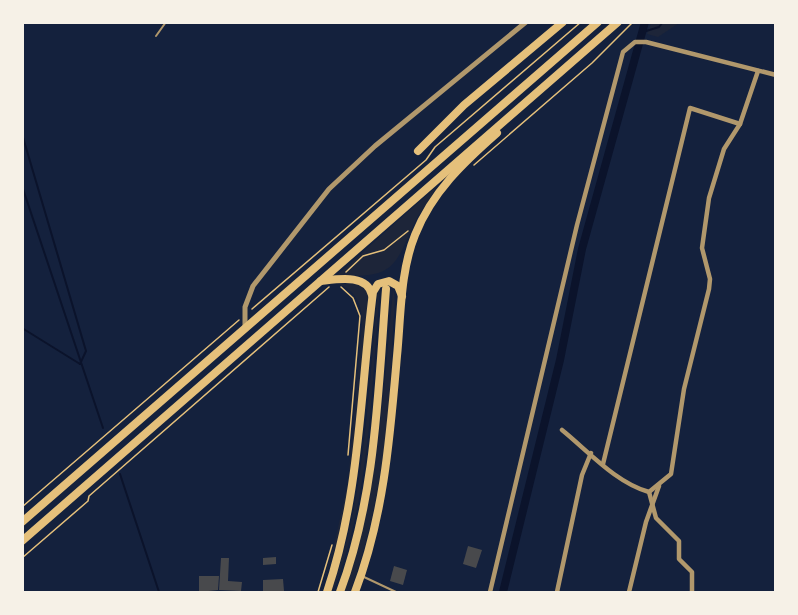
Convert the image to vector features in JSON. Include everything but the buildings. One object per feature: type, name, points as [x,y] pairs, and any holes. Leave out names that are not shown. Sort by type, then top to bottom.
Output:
[{"type":"highway","points":[[418,151],[464,105],[563,22]]},
{"type":"highway","points":[[22,522],[598,22]]},
{"type":"highway","points":[[22,541],[618,22]]},
{"type":"highway","points":[[355,592],[375,533],[385,481],[403,297],[408,258],[416,232],[427,210],[450,177],[557,73]]},
{"type":"highway","points":[[320,281],[337,284],[364,282],[372,295]]},
{"type":"highway","points":[[327,592],[340,551],[354,482],[372,295],[378,285],[389,281],[398,286],[403,297]]},
{"type":"highway","points":[[340,592],[356,542],[367,490],[386,289]]},
{"type":"street","points":[[245,328],[243,316],[248,296],[260,276],[329,189],[375,146],[526,22]]},
{"type":"street","points":[[490,592],[577,225],[623,52],[632,44],[646,42],[776,75]]},
{"type":"street","points":[[649,492],[659,486],[673,471],[684,389],[709,289],[710,279],[702,248],[710,198],[724,149],[740,124],[758,71]]},
{"type":"street","points":[[603,464],[690,108],[740,124]]},
{"type":"street","points":[[562,430],[633,486],[649,492]]},
{"type":"street","points":[[557,592],[582,475],[591,453]]},
{"type":"street","points":[[629,592],[646,522],[659,486]]},
{"type":"street","points":[[649,492],[657,518],[679,541],[679,559],[692,572],[692,592]]},
{"type":"lane","points":[[156,36],[166,22]]},
{"type":"lane","points":[[362,575],[379,586],[396,592]]},
{"type":"lane","points":[[377,592],[379,586]]},
{"type":"path","points":[[22,507],[426,160],[435,147],[581,22]]},
{"type":"path","points":[[466,172],[592,63],[633,22]]},
{"type":"path","points":[[22,558],[88,501],[89,496],[331,285],[337,284],[363,256],[384,250],[407,231],[416,232]]},
{"type":"path","points":[[337,284],[353,298],[360,316],[348,455]]},
{"type":"path","points":[[318,592],[334,537]]},
{"type":"shaded area","points":[[651,22],[679,23],[658,37],[647,34]]},
{"type":"shaded area","points":[[435,188],[416,220],[403,249],[390,267],[371,275],[337,275]]},
{"type":"shaded area","points":[[338,284],[360,284],[368,293],[368,298],[351,472],[337,542],[320,592],[335,541],[348,482],[362,321],[361,309],[356,298],[349,290]]},
{"type":"shaded area","points":[[378,289],[380,289],[365,462],[352,530],[338,579],[331,592],[343,556],[359,481]]},
{"type":"shaded area","points":[[393,290],[395,304],[392,364],[382,463],[361,560],[350,592],[344,592],[356,555],[372,481],[378,443]]},
{"type":"waterway","points":[[503,592],[560,360],[582,249],[645,22]]},
{"type":"waterway","points":[[643,32],[659,27],[663,22]]},
{"type":"waterway","points":[[22,134],[86,351],[80,364]]},
{"type":"waterway","points":[[22,186],[103,428]]},
{"type":"waterway","points":[[22,328],[80,364]]},
{"type":"waterway","points":[[120,474],[159,592]]}]
